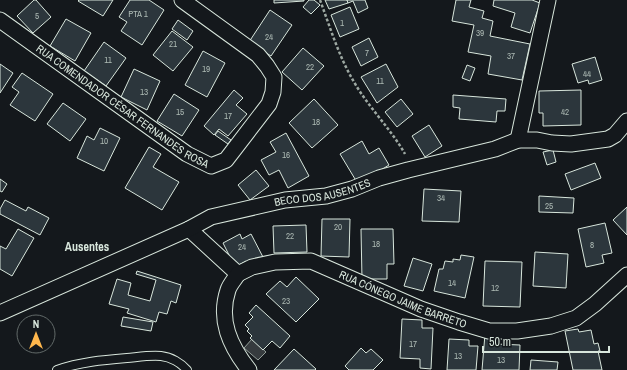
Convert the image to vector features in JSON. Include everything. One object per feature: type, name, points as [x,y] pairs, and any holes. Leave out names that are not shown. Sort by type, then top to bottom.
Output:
[{"type":"street","name":"RUA COMENDADOR CÉSAR FERNANDES ROSA","points":[[0,20],[187,154],[211,166],[226,160],[269,104],[273,92],[274,77],[258,55],[182,0]]},
{"type":"street","points":[[548,0],[518,140],[537,140],[552,143],[571,144],[600,141],[615,135],[627,122]]},
{"type":"street","name":"BECO DOS AUSENTES","points":[[0,313],[190,229],[211,217],[285,200],[326,196],[352,189],[379,178],[495,149],[518,140]]},
{"type":"street","points":[[190,229],[238,274],[228,289],[224,315],[227,334],[237,355],[248,370]]},
{"type":"street","name":"RUA CÓNEGO JAIME BARRETO","points":[[238,274],[252,267],[275,262],[311,261],[421,309],[489,331],[517,330],[551,326],[576,318],[595,304],[627,275]]},
{"type":"lane","points":[[57,370],[73,364],[135,357],[161,356],[176,360],[187,370]]},
{"type":"path","points":[[320,0],[338,49],[354,82],[369,106],[402,148],[406,155],[408,170]]},
{"type":"shaded area","points":[[252,339],[266,352],[258,360],[244,348]]},
{"type":"building","points":[[34,0],[36,0],[51,17],[33,33],[17,16]]},
{"type":"building","points":[[113,0],[103,16],[78,1]]},
{"type":"building","points":[[130,0],[149,0],[164,10],[142,45],[121,31],[127,22],[119,17]]},
{"type":"building","points":[[274,0],[304,0],[304,1],[274,3]]},
{"type":"building","points":[[309,0],[314,0],[320,5],[311,14],[303,7]]},
{"type":"building","points":[[325,0],[347,0],[348,3],[329,9]]},
{"type":"building","points":[[347,0],[365,0],[368,8],[358,13],[353,1],[348,3]]},
{"type":"building","points":[[456,0],[471,0],[469,7],[484,11],[482,18],[493,21],[490,36],[530,44],[522,80],[488,74],[491,56],[468,52],[474,25],[452,21]]},
{"type":"building","points":[[494,0],[532,0],[540,3],[530,33],[511,27],[515,13],[493,6]]},
{"type":"building","points":[[350,7],[359,29],[340,37],[331,15]]},
{"type":"building","points":[[270,10],[292,25],[271,56],[249,42]]},
{"type":"building","points":[[66,19],[91,33],[75,61],[50,46]]},
{"type":"building","points":[[178,20],[193,31],[187,40],[172,29]]},
{"type":"building","points":[[172,31],[193,47],[173,71],[153,55]]},
{"type":"building","points":[[369,38],[378,57],[361,66],[352,47]]},
{"type":"building","points":[[104,42],[126,58],[106,86],[84,71]]},
{"type":"building","points":[[303,48],[324,66],[302,90],[282,72]]},
{"type":"building","points":[[203,51],[225,63],[207,97],[185,85]]},
{"type":"building","points":[[595,57],[602,80],[589,84],[588,80],[578,83],[572,64]]},
{"type":"building","points":[[0,64],[13,73],[0,93]]},
{"type":"building","points":[[386,64],[398,87],[377,103],[361,77]]},
{"type":"building","points":[[467,65],[475,68],[470,81],[462,78]]},
{"type":"building","points":[[134,69],[160,81],[147,110],[121,97]]},
{"type":"building","points":[[22,73],[53,94],[35,121],[10,105],[19,92],[12,87]]},
{"type":"building","points":[[234,90],[243,98],[236,105],[247,114],[228,136],[219,129],[214,135],[204,126]]},
{"type":"building","points":[[581,90],[581,125],[543,126],[543,113],[539,113],[539,91]]},
{"type":"building","points":[[174,94],[199,110],[182,136],[157,121]]},
{"type":"building","points":[[453,95],[506,99],[505,111],[497,111],[496,122],[459,119],[460,108],[453,107]]},
{"type":"building","points":[[314,99],[338,125],[312,148],[289,123]]},
{"type":"building","points":[[401,99],[413,114],[397,127],[385,112]]},
{"type":"building","points":[[63,103],[86,119],[70,141],[47,124]]},
{"type":"building","points":[[429,125],[442,146],[425,157],[412,136]]},
{"type":"building","points":[[100,128],[120,138],[104,171],[77,158],[87,136],[94,140]]},
{"type":"building","points":[[218,131],[231,140],[228,144],[215,135]]},
{"type":"building","points":[[286,133],[309,176],[288,188],[279,170],[269,175],[261,160],[276,152],[270,142]]},
{"type":"building","points":[[362,141],[369,154],[379,148],[389,165],[358,184],[340,154]]},
{"type":"building","points":[[149,147],[161,154],[153,167],[179,182],[162,210],[125,188]]},
{"type":"building","points":[[553,150],[556,162],[547,165],[543,152]]},
{"type":"building","points":[[595,163],[601,178],[571,190],[565,174]]},
{"type":"building","points":[[256,170],[269,186],[250,200],[238,185]]},
{"type":"building","points":[[0,179],[7,184],[2,192],[0,191]]},
{"type":"building","points":[[424,189],[461,191],[459,222],[422,221]]},
{"type":"building","points":[[539,196],[574,198],[573,213],[539,212]]},
{"type":"building","points":[[5,200],[26,211],[28,207],[49,218],[40,235],[0,214],[0,209]]},
{"type":"building","points":[[627,207],[627,235],[613,220]]},
{"type":"building","points":[[322,219],[350,219],[349,257],[321,256]]},
{"type":"building","points":[[605,223],[612,253],[602,255],[604,263],[586,267],[578,229]]},
{"type":"building","points":[[306,225],[307,252],[274,253],[273,226]]},
{"type":"building","points":[[18,229],[34,238],[12,276],[0,269],[0,246],[6,249]]},
{"type":"building","points":[[361,229],[393,229],[394,264],[387,264],[387,279],[362,279]]},
{"type":"building","points":[[240,234],[242,239],[251,234],[264,259],[249,267],[246,261],[235,267],[223,243]]},
{"type":"building","points":[[535,252],[568,254],[566,288],[533,286]]},
{"type":"building","points":[[461,255],[474,257],[465,298],[434,291],[439,269],[443,269],[445,261],[453,262],[453,259],[460,260]]},
{"type":"building","points":[[413,258],[432,264],[423,291],[404,286]]},
{"type":"building","points":[[485,261],[522,262],[520,307],[483,306]]},
{"type":"building","points":[[137,271],[181,285],[176,303],[171,301],[167,314],[159,312],[156,322],[127,313],[129,309],[109,304],[117,279],[131,283],[128,295],[150,301],[156,280],[136,274]]},
{"type":"building","points":[[296,277],[319,299],[296,322],[266,294],[280,281],[287,287]]},
{"type":"building","points":[[256,305],[290,336],[280,348],[272,341],[263,350],[250,338],[252,336],[247,331],[249,329],[245,325],[253,317],[249,313]]},
{"type":"building","points":[[123,317],[153,322],[151,331],[121,326]]},
{"type":"building","points":[[402,319],[422,320],[422,328],[433,328],[431,369],[420,368],[420,359],[400,358]]},
{"type":"building","points":[[578,329],[579,332],[591,330],[594,344],[598,343],[602,370],[573,370],[565,331]]},
{"type":"building","points":[[485,334],[497,334],[496,344],[520,345],[519,370],[482,370]]},
{"type":"building","points":[[449,339],[469,340],[469,346],[478,346],[476,370],[447,370]]},
{"type":"building","points":[[361,348],[366,353],[371,349],[383,360],[373,370],[349,370],[345,366]]},
{"type":"building","points":[[294,349],[316,369],[274,370]]},
{"type":"building","points":[[531,360],[558,362],[557,370],[530,370]]},
{"type":"district","name":"Ausentes","points":[[87,247]]}]
